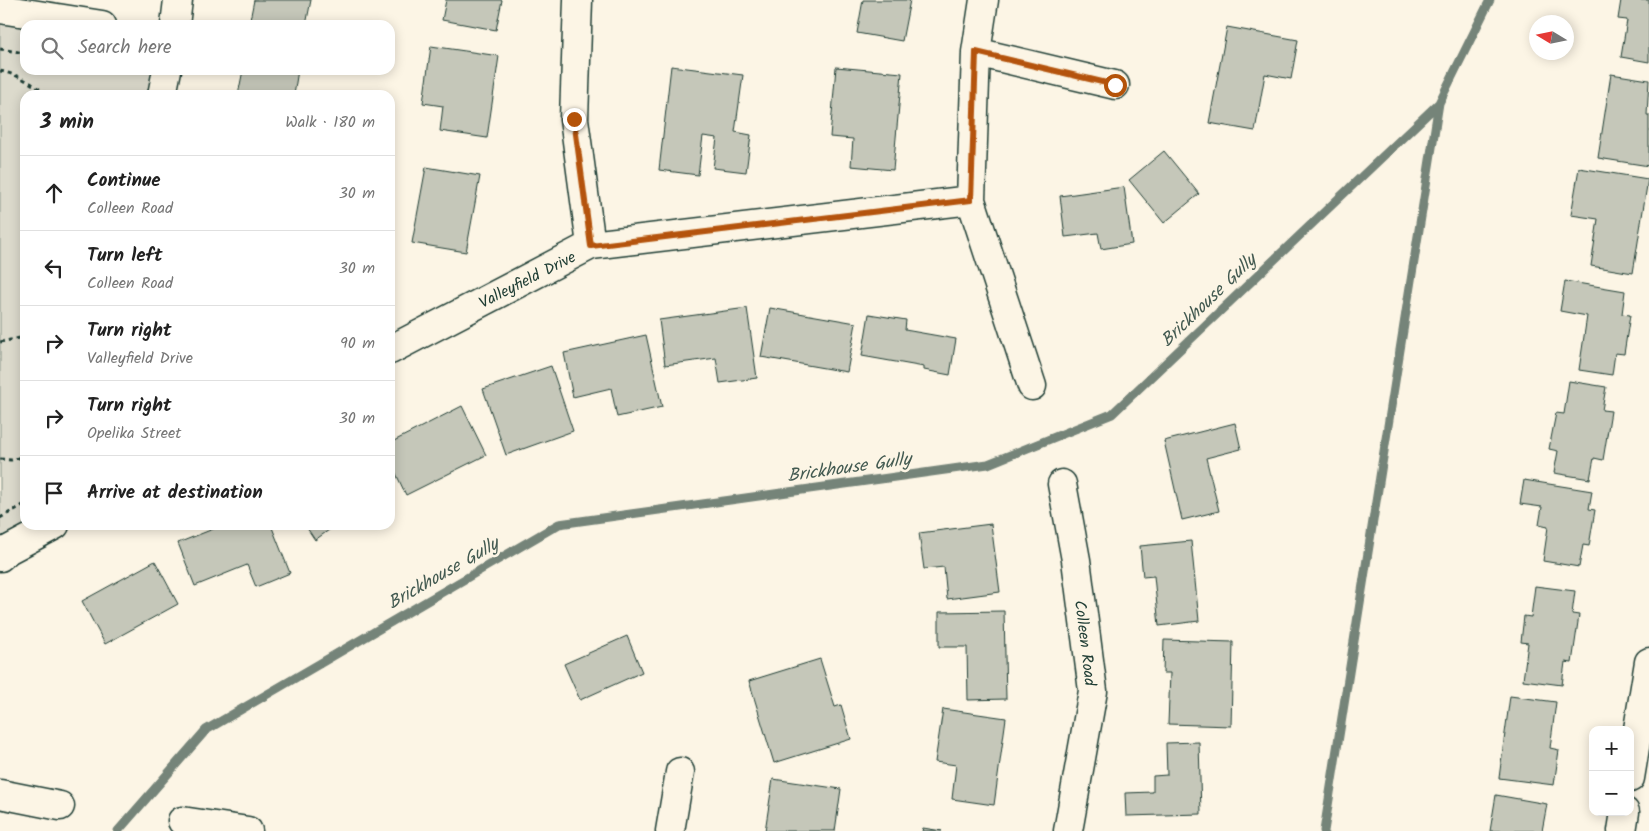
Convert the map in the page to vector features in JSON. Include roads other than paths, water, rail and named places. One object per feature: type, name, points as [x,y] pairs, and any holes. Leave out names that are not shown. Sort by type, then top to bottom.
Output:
[{"type":"street","points":[[175,20],[178,0]]},
{"type":"street","points":[[578,0],[574,119],[591,246]]},
{"type":"street","points":[[984,0],[976,52],[971,200],[1032,386]]},
{"type":"street","points":[[0,9],[70,20]]},
{"type":"street","points":[[976,52],[1115,85]]},
{"type":"street","points":[[163,90],[166,75]]},
{"type":"street","name":"Valleyfield Drive","points":[[395,347],[591,246],[971,200]]},
{"type":"street","name":"Colleen Road","points":[[1062,484],[1076,560],[1093,691],[1068,831]]},
{"type":"street","points":[[0,557],[8,550],[46,530]]},
{"type":"street","points":[[1631,771],[1649,662]]},
{"type":"street","points":[[670,831],[680,772]]},
{"type":"street","points":[[0,794],[60,806]]},
{"type":"street","points":[[1622,831],[1624,816]]},
{"type":"street","points":[[182,821],[248,831]]},
{"type":"waterway","name":"Brickhouse Gully","points":[[118,831],[206,730],[559,524],[988,464],[1112,414],[1439,103],[1490,0]]},
{"type":"waterway","points":[[1324,831],[1439,103]]}]
